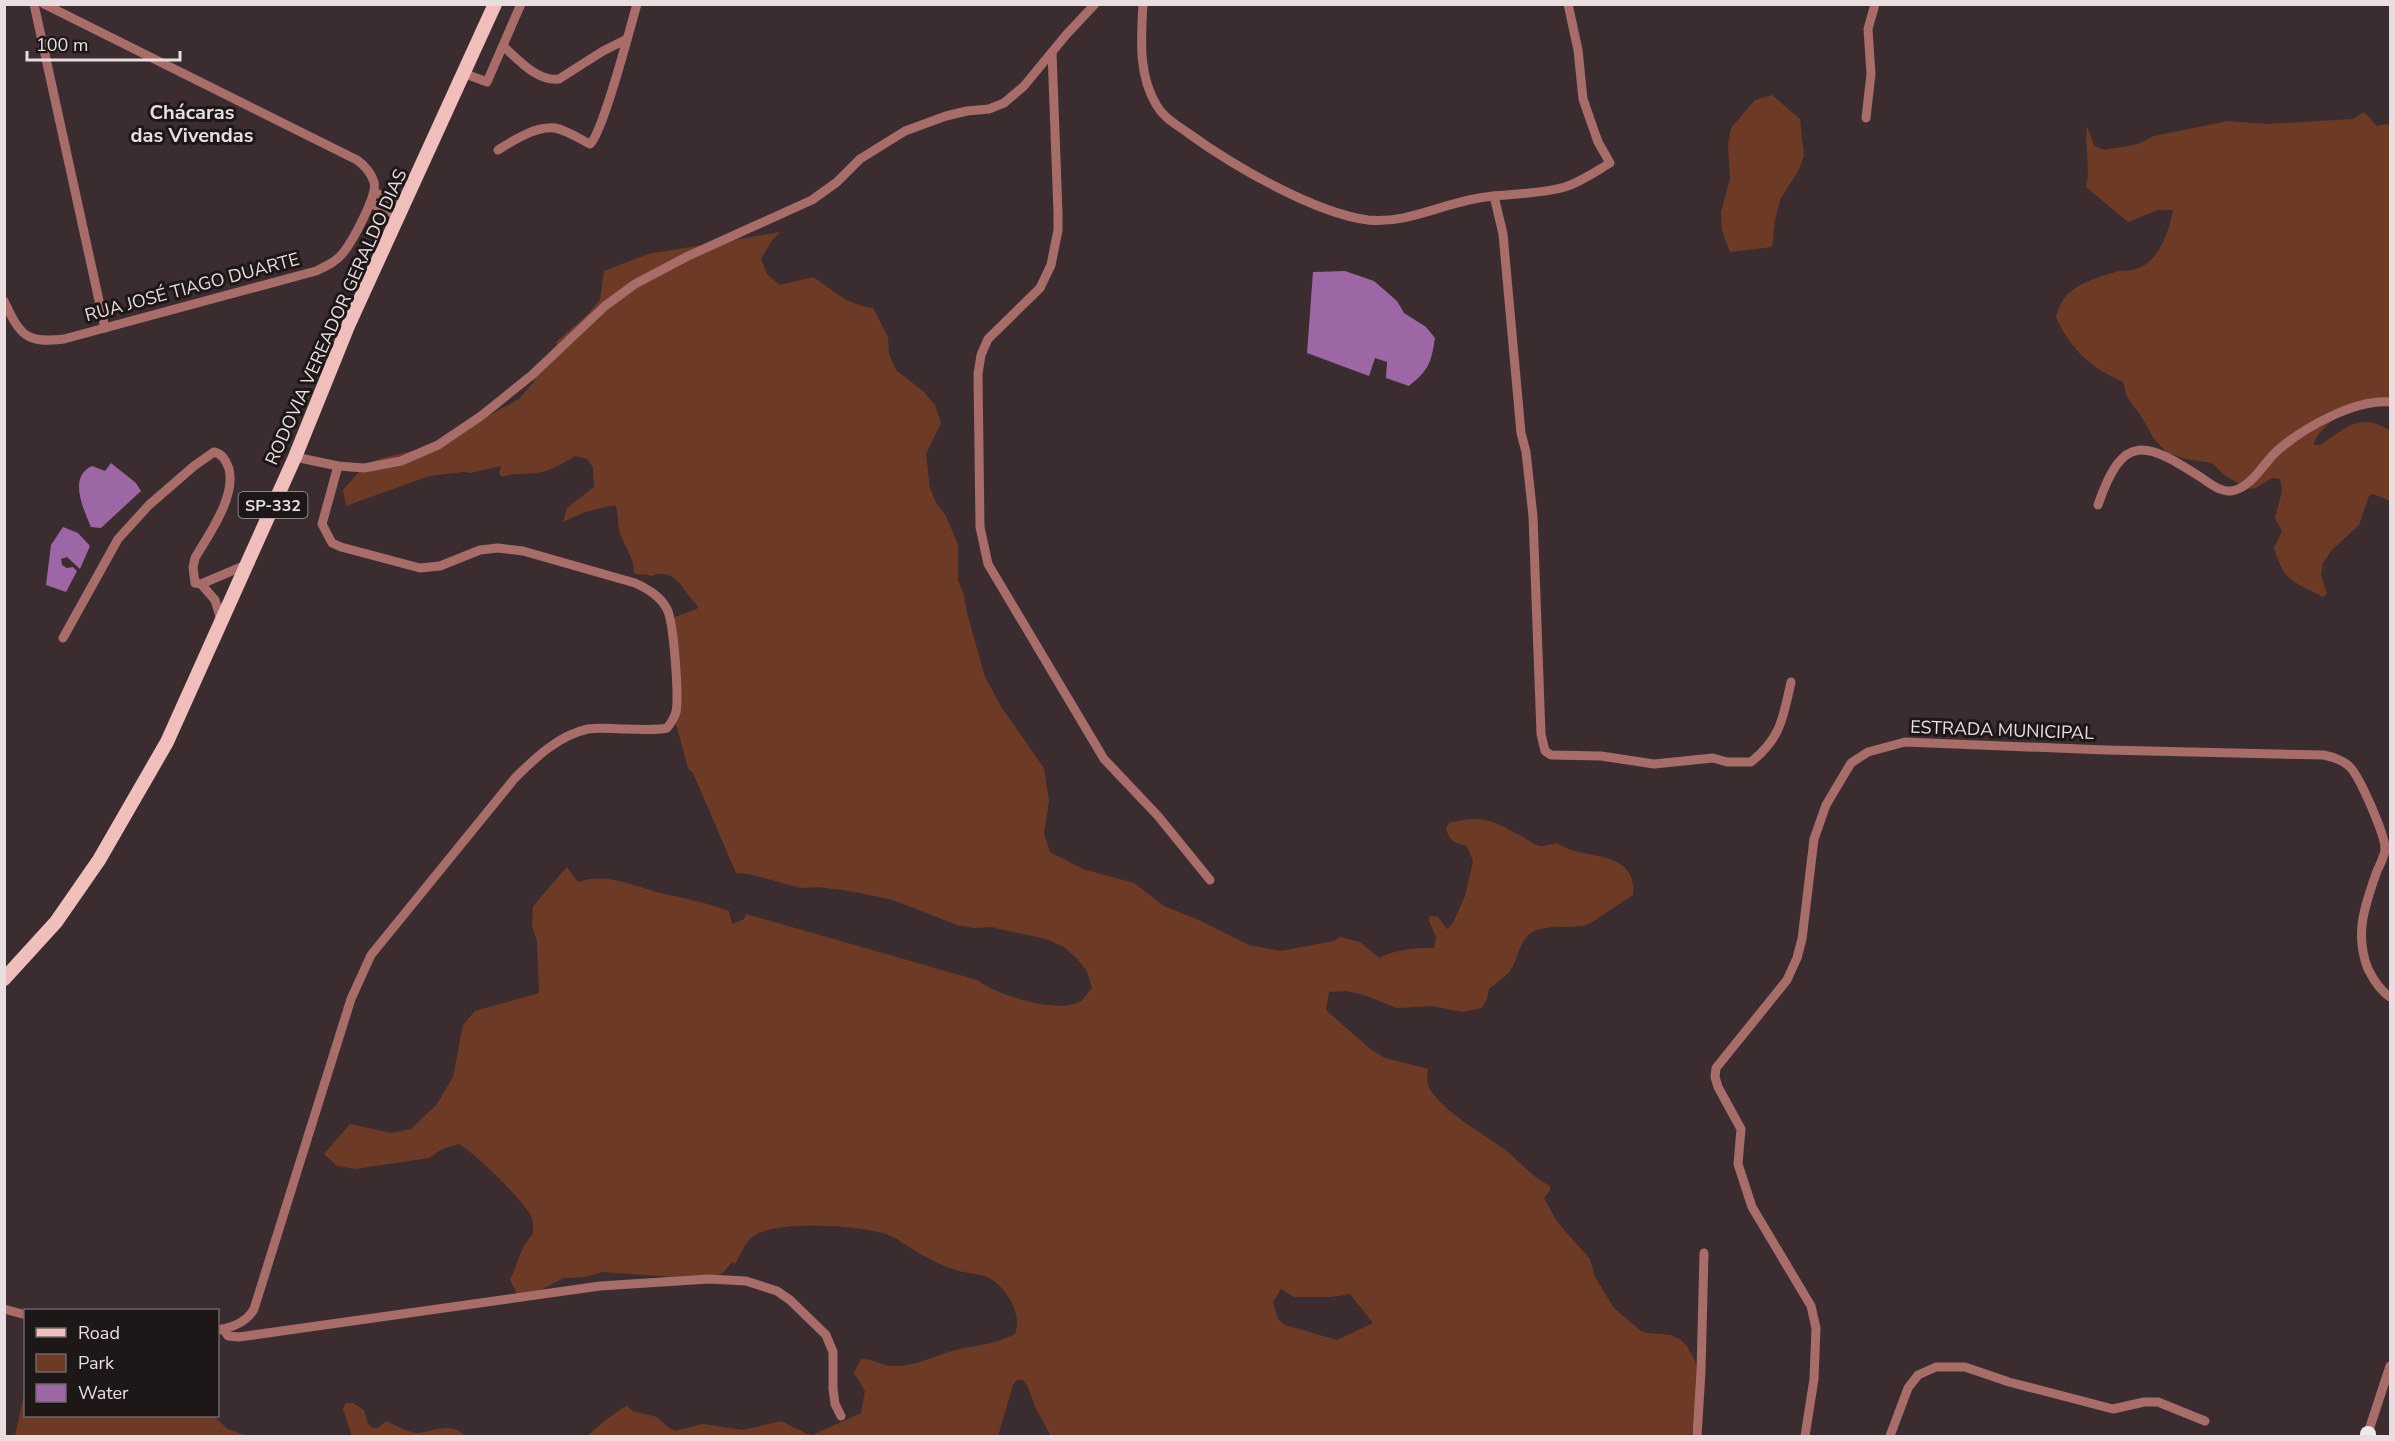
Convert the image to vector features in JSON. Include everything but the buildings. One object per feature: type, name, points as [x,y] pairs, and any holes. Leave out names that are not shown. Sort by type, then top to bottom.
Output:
[{"type":"main road","name":"RODOVIA VEREADOR GERALDO DIAS","points":[[4,979],[56,922],[99,860],[167,742],[295,457],[348,326],[495,4]]},
{"type":"street","points":[[34,4],[105,328]]},
{"type":"street","points":[[44,4],[357,160],[364,166],[374,183],[371,199],[400,211]]},
{"type":"street","points":[[463,73],[487,82],[521,4]]},
{"type":"street","points":[[498,150],[520,136],[545,129],[556,128],[590,144],[594,140],[604,115],[637,4]]},
{"type":"street","points":[[295,457],[338,466],[364,468],[401,461],[438,445],[481,416],[532,375],[605,306],[635,284],[688,256],[812,200],[837,183],[860,159],[905,130],[946,116],[989,109],[1004,104],[1024,86],[1095,4]]},
{"type":"street","points":[[1143,4],[1142,60],[1146,82],[1162,114],[1227,160],[1343,215],[1370,220],[1405,218],[1477,198],[1568,186],[1610,164],[1598,142],[1582,99],[1578,50],[1568,4]]},
{"type":"street","points":[[1866,118],[1871,74],[1868,29],[1875,4]]},
{"type":"street","points":[[503,46],[535,73],[550,80],[559,79],[603,51],[627,39]]},
{"type":"street","points":[[1052,52],[1058,213],[1056,247],[1051,265],[1040,288],[994,331],[981,355],[978,374],[977,419],[980,527],[988,564],[1104,759],[1158,816],[1210,880]]},
{"type":"street","points":[[1494,196],[1503,234],[1521,433],[1526,452],[1533,516],[1541,734],[1545,751],[1551,755],[1601,756],[1654,764],[1713,758],[1727,762],[1750,762],[1774,740],[1783,722],[1791,682]]},
{"type":"street","name":"RUA JOSÉ TIAGO DUARTE","points":[[4,301],[24,334],[44,341],[64,339],[316,271],[334,262],[344,252],[371,199]]},
{"type":"street","points":[[2098,505],[2105,484],[2115,466],[2124,457],[2137,450],[2150,449],[2162,454],[2215,487],[2229,492],[2240,489],[2278,450],[2310,428],[2349,409],[2376,401],[2391,402]]},
{"type":"street","points":[[63,638],[118,539],[149,505],[206,456],[218,453],[228,465],[231,479],[229,495],[195,558],[193,567],[195,583],[201,584],[246,565]]},
{"type":"street","points":[[338,466],[322,524],[332,543],[341,547],[420,568],[440,566],[480,550],[498,548],[523,551],[647,588],[667,608],[673,625],[676,713],[667,728],[656,730],[588,729],[561,740],[536,758],[515,778],[371,955],[351,999],[254,1309],[250,1317],[220,1330],[228,1336],[239,1337],[600,1286],[709,1279],[746,1281],[766,1287],[783,1296],[804,1312],[826,1335],[834,1352],[833,1389],[835,1404],[841,1416]]},
{"type":"street","points":[[201,584],[215,600],[221,620]]},
{"type":"street","name":"ESTRADA MUNICIPAL","points":[[1805,1437],[1815,1359],[1816,1328],[1811,1306],[1752,1207],[1738,1164],[1741,1129],[1715,1077],[1716,1068],[1787,981],[1797,958],[1802,939],[1814,839],[1826,805],[1851,763],[1868,752],[1905,742],[2333,757],[2351,768],[2382,828],[2385,849],[2363,911],[2360,938],[2364,959],[2371,977],[2385,994],[2391,997]]},
{"type":"street","points":[[1697,1437],[1704,1253]]},
{"type":"street","points":[[4,1309],[24,1314]]},
{"type":"street","points":[[2367,1436],[2391,1366]]},
{"type":"street","points":[[1890,1437],[1908,1388],[1918,1375],[1936,1367],[1965,1367],[2009,1382],[2113,1409],[2144,1402],[2158,1402],[2205,1421]]},
{"type":"green space","points":[[1772,95],[1800,119],[1804,156],[1798,171],[1780,200],[1772,247],[1730,252],[1722,230],[1721,212],[1730,179],[1728,145],[1731,128],[1755,100]]},
{"type":"green space","points":[[2364,112],[2377,126],[2387,124],[2390,127],[2390,404],[2347,412],[2329,423],[2314,445],[2320,445],[2346,428],[2362,422],[2370,422],[2390,431],[2390,501],[2373,494],[2369,496],[2359,525],[2332,550],[2323,563],[2321,575],[2327,594],[2323,597],[2291,579],[2278,559],[2274,548],[2282,531],[2275,518],[2282,491],[2280,479],[2272,478],[2250,489],[2225,476],[2212,463],[2182,458],[2166,452],[2154,439],[2127,397],[2123,382],[2091,364],[2068,339],[2056,317],[2063,300],[2074,289],[2097,278],[2137,269],[2153,258],[2166,235],[2173,210],[2158,210],[2128,222],[2086,187],[2087,126],[2094,146],[2105,150],[2138,144],[2154,136],[2228,121],[2268,124],[2353,119]]},
{"type":"green space","points":[[780,232],[761,259],[767,274],[780,285],[813,277],[848,300],[873,308],[888,337],[889,354],[896,370],[924,392],[935,405],[941,423],[926,454],[930,488],[936,503],[946,516],[958,545],[958,580],[985,677],[1002,708],[1044,768],[1049,801],[1044,834],[1050,852],[1083,869],[1134,883],[1164,906],[1249,945],[1281,951],[1334,941],[1340,937],[1360,942],[1379,958],[1406,950],[1434,948],[1436,938],[1429,920],[1430,916],[1438,917],[1447,929],[1453,923],[1465,896],[1473,861],[1467,846],[1455,842],[1449,836],[1446,828],[1449,823],[1471,819],[1488,821],[1538,845],[1556,844],[1614,860],[1629,872],[1633,882],[1633,895],[1589,924],[1549,927],[1529,934],[1510,971],[1489,989],[1482,1008],[1462,1012],[1432,1006],[1397,1008],[1347,991],[1329,992],[1326,1010],[1369,1048],[1385,1058],[1428,1069],[1429,1088],[1446,1107],[1504,1149],[1531,1174],[1550,1186],[1544,1198],[1558,1223],[1590,1259],[1595,1277],[1614,1308],[1641,1331],[1671,1335],[1687,1346],[1695,1361],[1703,1393],[1691,1436],[1051,1436],[1036,1409],[1028,1387],[1023,1380],[1017,1380],[1013,1385],[998,1436],[588,1436],[627,1406],[633,1411],[657,1417],[675,1431],[703,1424],[743,1430],[781,1421],[812,1435],[861,1413],[865,1391],[854,1373],[861,1359],[889,1366],[901,1366],[1001,1340],[1015,1334],[1017,1320],[1013,1305],[1005,1292],[991,1279],[945,1266],[894,1237],[862,1229],[820,1226],[799,1226],[764,1231],[749,1240],[735,1264],[732,1262],[723,1273],[702,1279],[602,1272],[585,1277],[564,1278],[534,1293],[517,1294],[510,1279],[522,1251],[533,1234],[532,1218],[509,1189],[466,1149],[459,1144],[442,1149],[429,1158],[355,1169],[337,1166],[324,1154],[350,1124],[391,1133],[411,1129],[437,1104],[453,1077],[463,1025],[475,1011],[539,993],[537,942],[532,925],[533,906],[567,867],[578,882],[588,879],[609,879],[703,903],[729,911],[732,924],[744,919],[746,914],[977,980],[986,986],[1026,1001],[1056,1006],[1069,1005],[1081,1001],[1092,988],[1087,971],[1077,959],[1064,947],[1046,939],[991,927],[974,928],[957,925],[893,900],[819,887],[801,888],[749,874],[736,873],[693,773],[688,768],[676,724],[672,622],[675,617],[697,609],[698,606],[673,578],[660,574],[651,576],[634,573],[631,557],[620,533],[615,505],[585,512],[563,522],[567,508],[594,487],[593,467],[587,459],[575,456],[556,467],[531,474],[502,477],[499,473],[501,466],[470,473],[429,476],[346,506],[343,490],[366,464],[417,450],[449,437],[519,399],[533,383],[547,356],[561,352],[556,342],[587,315],[600,300],[604,271],[648,254]],"holes":[[[1281,1289],[1294,1297],[1331,1297],[1350,1294],[1373,1323],[1337,1340],[1285,1325],[1278,1319],[1273,1302]]]},
{"type":"green space","points":[[24,1396],[24,1417],[214,1417],[228,1429],[247,1436],[15,1436]]},
{"type":"green space","points":[[346,1403],[353,1403],[364,1410],[368,1424],[373,1428],[379,1427],[386,1421],[414,1433],[448,1428],[460,1431],[465,1436],[352,1436],[343,1409]]},
{"type":"water","points":[[1345,271],[1374,281],[1397,301],[1404,313],[1426,327],[1435,338],[1428,365],[1409,386],[1386,378],[1387,362],[1375,358],[1369,376],[1307,353],[1313,272]]},
{"type":"water","points":[[111,463],[136,483],[141,491],[101,528],[91,527],[79,493],[81,478],[92,466],[105,471]]},
{"type":"water","points":[[63,527],[78,533],[90,546],[80,569],[67,557],[61,559],[62,565],[67,568],[73,567],[77,571],[66,592],[46,585],[51,545]]},
{"type":"district","name":"Chácaras das Vivendas","points":[[192,124]]}]
